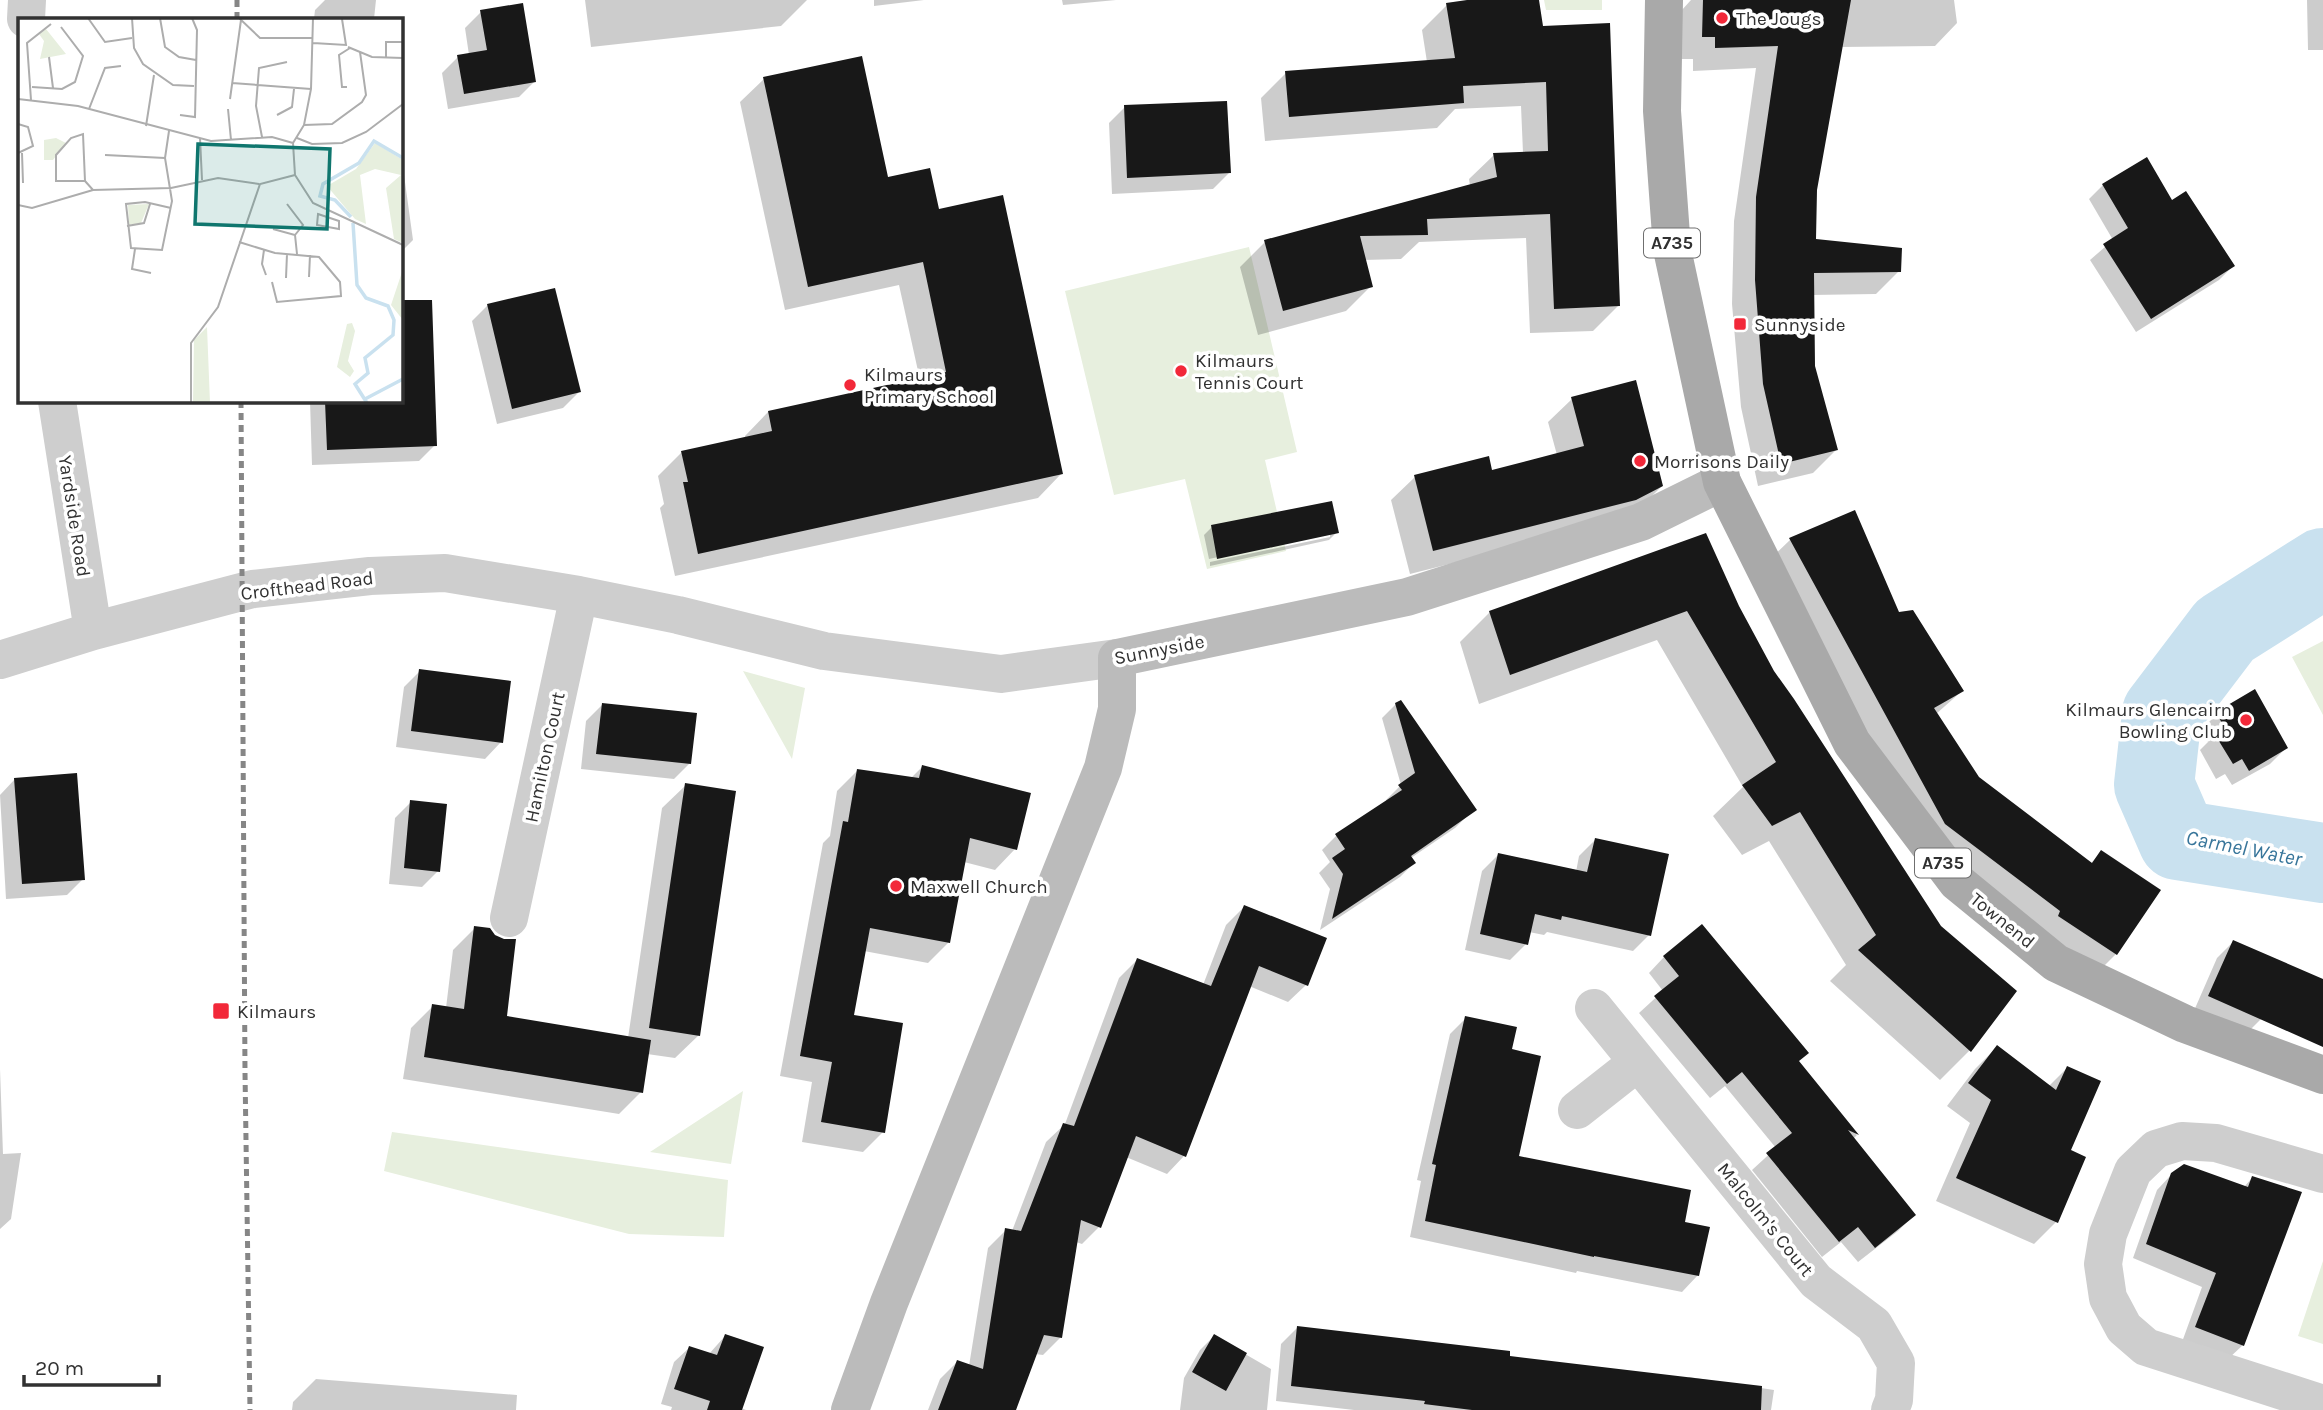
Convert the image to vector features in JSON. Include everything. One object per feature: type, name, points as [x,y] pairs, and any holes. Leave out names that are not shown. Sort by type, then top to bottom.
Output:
[{"type":"main road","name":"A735","points":[[1664,0],[1662,111],[1672,248],[1721,482]]},
{"type":"main road","name":"Sunnyside","points":[[1117,658],[1407,597],[1641,522],[1721,482]]},
{"type":"main road","name":"Townend","points":[[1721,482],[1852,743],[1957,882],[2056,963],[2185,1024],[2323,1075]]},
{"type":"main road","points":[[850,1410],[889,1303],[1104,768],[1117,709],[1117,658]]},
{"type":"street","points":[[26,18],[27,0]]},
{"type":"street","name":"Yardside Road","points":[[57,402],[93,631]]},
{"type":"street","name":"Crofthead Road","points":[[0,660],[93,631],[253,589],[370,576],[445,573],[579,595]]},
{"type":"street","name":"Sunnyside","points":[[579,595],[678,615],[824,651],[1001,674],[1117,658]]},
{"type":"street","name":"Hamilton Court","points":[[509,918],[579,595]]},
{"type":"street","name":"Malcolm's Court","points":[[1594,1008],[1816,1281],[1874,1325],[1896,1363],[1891,1410]]},
{"type":"street","points":[[1577,1110],[1638,1062]]},
{"type":"street","points":[[2323,1174],[2216,1143],[2182,1141],[2156,1149],[2133,1171],[2108,1234],[2103,1264],[2108,1298],[2124,1328],[2146,1347],[2323,1404]]},
{"type":"green space","points":[[1544,0],[1602,0],[1602,10],[1546,10]]},
{"type":"green space","name":"Kilmaurs Tennis Court","points":[[1249,247],[1297,452],[1265,460],[1286,551],[1207,569],[1185,479],[1114,495],[1065,291]]},
{"type":"green space","points":[[2323,641],[2323,715],[2292,657]]},
{"type":"green space","points":[[743,671],[805,688],[792,759]]},
{"type":"green space","points":[[743,1091],[731,1164],[650,1152]]},
{"type":"green space","points":[[392,1132],[728,1180],[724,1237],[629,1234],[384,1171]]},
{"type":"green space","points":[[2323,1261],[2323,1344],[2298,1336]]},
{"type":"building","points":[[1467,0],[1539,0],[1543,26],[1610,23],[1620,306],[1554,309],[1550,214],[1427,219],[1428,235],[1360,236],[1373,287],[1283,311],[1264,240],[1497,177],[1493,153],[1548,151],[1546,82],[1463,86],[1464,103],[1289,117],[1285,71],[1455,58],[1446,3]]},
{"type":"building","points":[[1703,0],[1851,0],[1817,190],[1816,239],[1902,248],[1901,272],[1814,273],[1815,366],[1838,450],[1781,464],[1763,384],[1755,280],[1756,197],[1778,46],[1715,48],[1715,37],[1702,37]]},
{"type":"building","points":[[523,3],[536,82],[464,94],[457,55],[487,50],[480,10]]},
{"type":"building","points":[[862,56],[888,177],[930,168],[939,209],[1003,195],[1063,474],[698,554],[683,482],[688,482],[681,451],[772,431],[768,411],[946,372],[923,262],[808,287],[763,77]]},
{"type":"building","points":[[1227,101],[1231,173],[1127,178],[1124,105]]},
{"type":"building","points":[[2147,157],[2172,200],[2186,191],[2235,266],[2151,319],[2103,244],[2128,228],[2102,184]]},
{"type":"building","points":[[555,288],[581,392],[512,409],[487,304]]},
{"type":"building","points":[[402,300],[432,300],[437,446],[327,450],[325,402],[402,402]]},
{"type":"building","points":[[1636,380],[1663,486],[1636,500],[1433,551],[1414,475],[1489,456],[1492,470],[1584,446],[1571,397]]},
{"type":"building","points":[[1332,501],[1339,533],[1217,559],[1211,525]]},
{"type":"building","points":[[1855,510],[1899,612],[1913,610],[1964,691],[1934,708],[1979,777],[2092,863],[2101,850],[2161,890],[2117,955],[2058,916],[2060,911],[1945,824],[1789,538]]},
{"type":"building","points":[[1706,533],[1739,606],[1774,671],[1941,926],[2017,991],[1971,1052],[1858,950],[1876,935],[1800,812],[1772,826],[1742,785],[1776,762],[1687,611],[1510,675],[1489,611]]},
{"type":"building","points":[[419,669],[511,681],[503,743],[411,731]]},
{"type":"building","name":"Kilmaurs Glencairn Bowling Club","points":[[2255,689],[2288,748],[2249,771],[2242,759],[2233,764],[2214,733],[2224,727],[2216,712]]},
{"type":"building","points":[[1401,700],[1477,810],[1411,856],[1416,863],[1332,919],[1343,874],[1332,858],[1345,849],[1335,834],[1402,790],[1398,785],[1415,773],[1395,703]]},
{"type":"building","points":[[602,703],[697,713],[691,764],[596,754]]},
{"type":"building","points":[[922,765],[1031,793],[1017,850],[970,838],[950,943],[870,928],[854,1015],[903,1023],[885,1133],[821,1122],[832,1062],[800,1056],[843,821],[848,822],[857,769],[919,778]]},
{"type":"building","points":[[77,773],[85,880],[22,884],[14,778]]},
{"type":"building","points":[[685,783],[736,791],[700,1036],[649,1028]]},
{"type":"building","points":[[410,800],[447,804],[440,872],[404,868]]},
{"type":"building","points":[[1595,838],[1669,854],[1651,936],[1562,916],[1561,920],[1535,914],[1528,945],[1480,934],[1498,853],[1587,872]]},
{"type":"building","points":[[1244,905],[1327,938],[1308,986],[1259,966],[1186,1157],[1136,1136],[1101,1228],[1081,1220],[1062,1338],[1044,1335],[1016,1410],[938,1410],[957,1360],[983,1369],[1005,1228],[1021,1231],[1063,1123],[1074,1126],[1137,958],[1211,986]]},
{"type":"building","points":[[1702,924],[1809,1053],[1799,1061],[1859,1135],[1848,1130],[1916,1215],[1875,1248],[1858,1227],[1839,1242],[1766,1153],[1792,1133],[1742,1072],[1727,1084],[1654,996],[1679,976],[1663,956]]},
{"type":"building","points":[[474,926],[490,928],[495,935],[504,939],[516,939],[507,1016],[651,1040],[643,1093],[424,1057],[432,1004],[464,1009]]},
{"type":"building","points":[[2233,940],[2323,979],[2323,1047],[2208,996]]},
{"type":"building","points":[[1465,1016],[1517,1027],[1512,1049],[1541,1056],[1519,1156],[1691,1190],[1685,1222],[1710,1227],[1699,1276],[1425,1221],[1436,1165],[1432,1164]]},
{"type":"building","points":[[1997,1045],[2056,1090],[2067,1066],[2101,1081],[2071,1150],[2086,1157],[2058,1223],[1956,1178],[1991,1100],[1968,1083]]},
{"type":"building","points":[[2184,1164],[2248,1187],[2252,1176],[2302,1192],[2244,1346],[2195,1327],[2216,1273],[2146,1244],[2171,1173]]},
{"type":"building","points":[[1297,1326],[1510,1351],[1510,1356],[1762,1386],[1761,1410],[1472,1410],[1424,1404],[1425,1401],[1291,1386]]},
{"type":"building","points":[[725,1334],[764,1347],[742,1410],[707,1410],[710,1401],[674,1389],[689,1346],[717,1355]]},
{"type":"building","points":[[1214,1334],[1247,1353],[1226,1391],[1192,1372]]},
{"type":"waterway","name":"Carmel Water","points":[[2323,568],[2225,630],[2162,713],[2154,785],[2178,840],[2323,863]]},
{"type":"railway","points":[[237,0],[237,18]]},
{"type":"railway","points":[[241,402],[250,1410]]},
{"type":"place","name":"The Jougs","points":[[1722,18]]},
{"type":"place","name":"Sunnyside","points":[[1740,324]]},
{"type":"place","name":"Kilmaurs Tennis Court","points":[[1181,371]]},
{"type":"place","name":"Kilmaurs Primary School","points":[[850,385]]},
{"type":"place","name":"Morrisons Daily","points":[[1640,461]]},
{"type":"place","name":"Kilmaurs Glencairn Bowling Club","points":[[2246,720]]},
{"type":"place","name":"Maxwell Church","points":[[896,886]]},
{"type":"place","name":"Kilmaurs","points":[[221,1011]]}]
